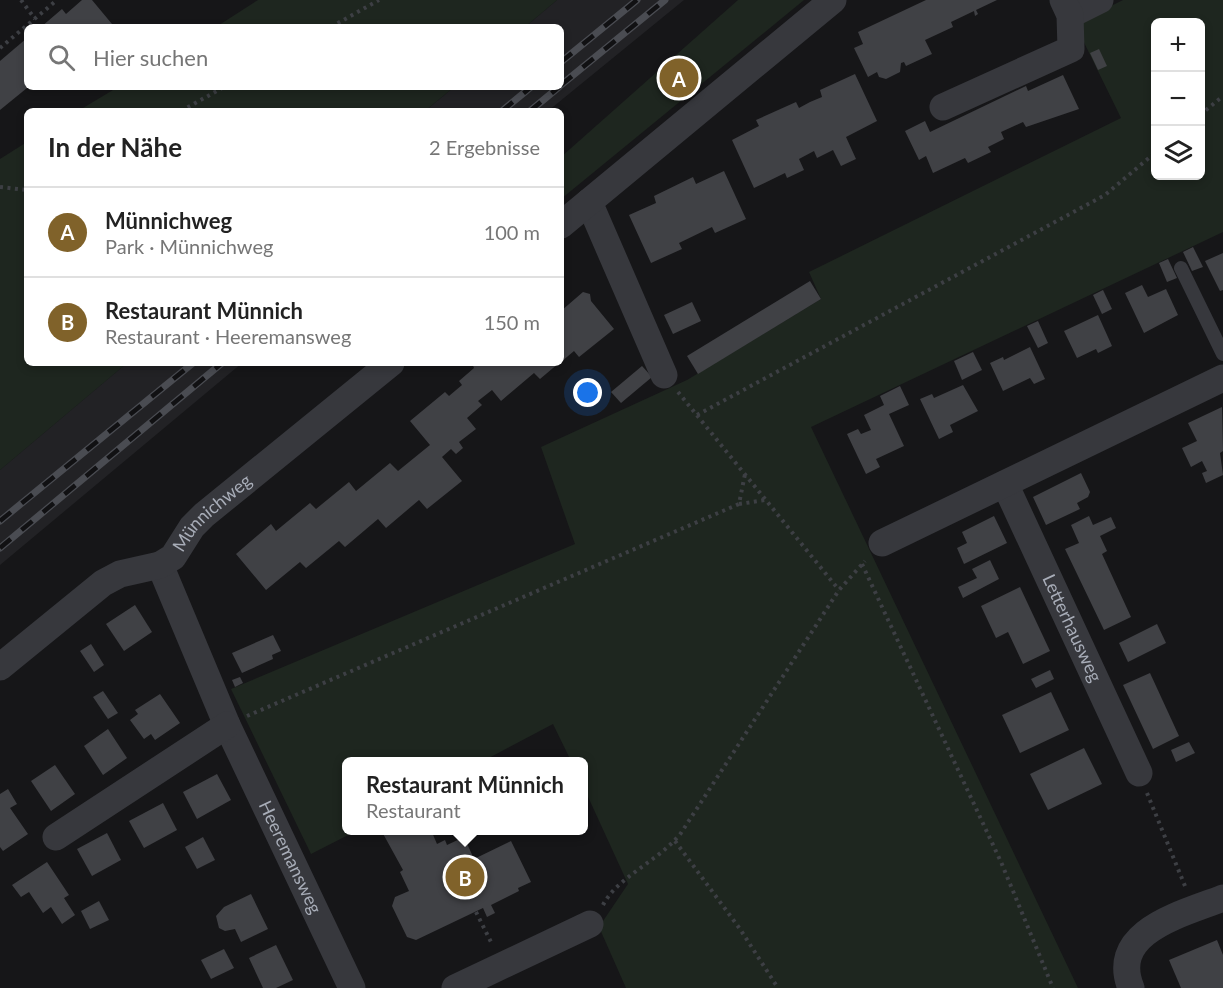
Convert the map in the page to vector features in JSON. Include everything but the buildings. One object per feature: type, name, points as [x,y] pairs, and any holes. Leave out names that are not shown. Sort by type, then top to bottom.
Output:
[{"type":"street","points":[[564,223],[833,0]]},
{"type":"street","points":[[943,107],[1071,49],[1066,8],[1100,0]]},
{"type":"street","points":[[589,202],[664,375]]},
{"type":"street","name":"Münnichweg","points":[[0,667],[103,583],[120,574],[160,565],[173,557],[192,527],[204,515],[387,366]]},
{"type":"street","points":[[882,543],[1223,378]]},
{"type":"street","name":"Letterhausweg","points":[[1005,484],[1139,773]]},
{"type":"street","name":"Heeremansweg","points":[[160,565],[227,724],[352,988]]},
{"type":"street","points":[[56,837],[227,724]]},
{"type":"street","points":[[1131,988],[1126,976],[1126,960],[1140,934],[1223,898]]},
{"type":"street","points":[[455,988],[590,924]]},
{"type":"lane","points":[[1181,268],[1223,354]]},
{"type":"path","points":[[21,0],[35,19]]},
{"type":"path","points":[[29,24],[57,0]]},
{"type":"path","points":[[336,24],[379,0]]},
{"type":"path","points":[[0,48],[24,28]]},
{"type":"path","points":[[186,108],[219,90]]},
{"type":"path","points":[[1205,110],[1223,96]]},
{"type":"path","points":[[697,415],[1105,195],[1151,155]]},
{"type":"path","points":[[0,187],[24,190]]},
{"type":"path","points":[[664,375],[839,590]]},
{"type":"path","points":[[739,504],[745,474]]},
{"type":"path","points":[[227,724],[739,504],[765,500]]},
{"type":"path","points":[[590,924],[620,883],[649,864],[675,841],[839,590],[882,543]]},
{"type":"path","points":[[862,564],[1001,862],[1053,988]]},
{"type":"path","points":[[1139,773],[1193,910]]},
{"type":"path","points":[[675,841],[741,929],[778,988]]},
{"type":"shaded area","points":[[258,0],[557,0],[529,24],[221,24]]},
{"type":"shaded area","points":[[557,0],[684,0],[552,108],[429,108],[450,90],[564,90],[564,24],[529,24]]},
{"type":"shaded area","points":[[738,0],[804,0],[564,197],[564,154]]},
{"type":"shaded area","points":[[1123,0],[1223,0],[1223,232],[811,427],[1078,988],[626,988],[599,927],[628,884],[588,797],[588,757],[569,757],[553,724],[491,757],[342,757],[342,835],[348,835],[311,854],[231,689],[575,544],[541,447],[687,380],[821,299],[809,272],[1121,118],[1075,24]]},
{"type":"shaded area","points":[[113,90],[450,90],[429,108],[83,108]]},
{"type":"shaded area","points":[[24,144],[24,366],[123,366],[0,470],[0,159]]},
{"type":"shaded area","points":[[123,366],[238,366],[0,565],[0,470]]},
{"type":"railway","points":[[564,60],[637,0]]},
{"type":"railway","points":[[564,83],[665,0]]},
{"type":"railway","points":[[506,108],[527,90]]},
{"type":"railway","points":[[534,108],[555,90]]},
{"type":"railway","points":[[0,521],[189,366]]},
{"type":"railway","points":[[0,548],[218,366]]},
{"type":"place","name":"Münnichweg","points":[[679,78]]},
{"type":"place","name":"Restaurant Münnich","points":[[465,877]]}]
